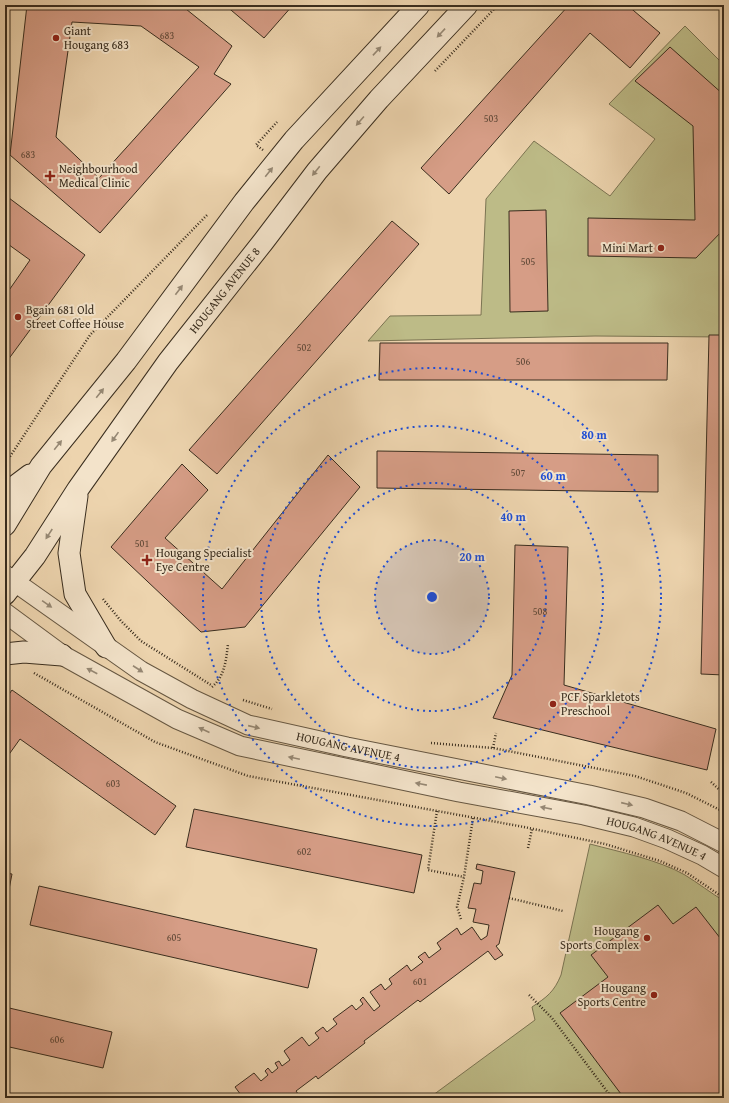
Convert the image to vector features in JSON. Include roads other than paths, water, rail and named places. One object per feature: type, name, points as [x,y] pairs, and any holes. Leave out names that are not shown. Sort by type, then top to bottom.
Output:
[{"type":"main road","points":[[5,525],[41,466],[126,361],[244,202],[294,140],[419,5]]},
{"type":"main road","name":"HOUGANG AVENUE 8","points":[[8,583],[35,556],[78,489],[168,362],[317,171],[379,100],[467,5]]},
{"type":"main road","points":[[5,494],[41,466]]},
{"type":"main road","points":[[78,489],[69,553],[75,594],[106,647]]},
{"type":"main road","points":[[5,654],[24,652],[62,655]]},
{"type":"street","name":"HOUGANG AVENUE 4","points":[[8,583],[141,671],[192,699],[248,725],[347,747],[644,808],[681,821],[724,843]]},
{"type":"street","name":"HOUGANG AVENUE 4","points":[[5,613],[62,655],[177,719],[240,746],[459,792],[584,815],[634,827],[702,854],[724,868]]},
{"type":"street","points":[[459,792],[463,770]]},
{"type":"place","name":"Giant Hougang 683","points":[[56,38]]},
{"type":"place","name":"Neighbourhood Medical Clinic","points":[[50,176]]},
{"type":"place","name":"Mini Mart","points":[[661,248]]},
{"type":"place","name":"Bgain 681 Old Street Coffee House","points":[[18,317]]},
{"type":"place","name":"Hougang Specialist Eye Centre","points":[[147,560]]},
{"type":"place","name":"PCF Sparkletots Preschool","points":[[553,704]]},
{"type":"place","name":"Hougang Sports Complex","points":[[647,938]]},
{"type":"place","name":"Hougang Sports Centre","points":[[654,995]]}]
